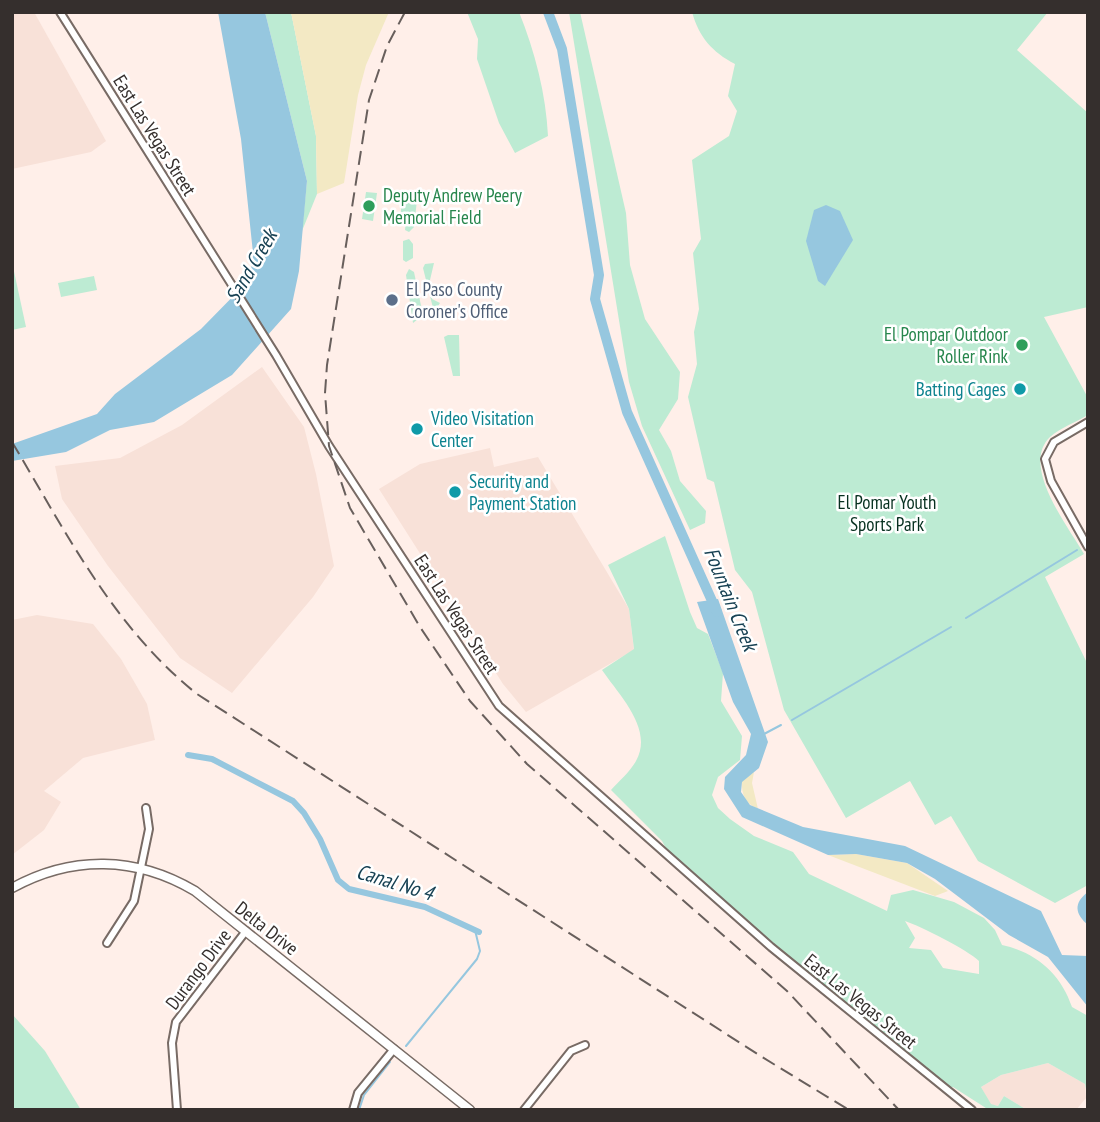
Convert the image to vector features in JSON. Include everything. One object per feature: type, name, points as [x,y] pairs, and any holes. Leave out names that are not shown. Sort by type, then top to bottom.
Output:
[{"type":"main road","name":"Delta Drive","points":[[12,888],[69,866],[104,863],[142,867],[163,874],[195,891],[470,1110]]},
{"type":"street","name":"East Las Vegas Street","points":[[60,12],[229,278],[329,446],[499,706],[753,931],[972,1110]]},
{"type":"street","points":[[1088,422],[1054,442],[1045,459],[1051,481],[1088,547]]},
{"type":"street","points":[[107,943],[134,901],[149,829],[146,808]]},
{"type":"street","name":"Durango Drive","points":[[177,1110],[172,1043],[176,1022],[246,931]]},
{"type":"street","points":[[524,1110],[570,1051],[585,1045]]},
{"type":"street","points":[[353,1110],[358,1093],[394,1049]]},
{"type":"shaded area","points":[[12,12],[34,12],[106,141],[91,152],[12,169]]},
{"type":"shaded area","points":[[262,367],[304,427],[334,566],[313,597],[232,693],[180,658],[108,566],[62,499],[55,466],[120,458],[182,425]]},
{"type":"shaded area","points":[[490,448],[494,467],[538,457],[629,609],[634,650],[526,712],[503,684],[379,489],[420,464]]},
{"type":"shaded area","points":[[37,615],[93,624],[121,659],[147,704],[155,740],[83,758],[44,791],[61,802],[44,830],[12,855],[12,620]]},
{"type":"shaded area","points":[[1048,1063],[1085,1084],[1086,1098],[1076,1110],[1027,1110],[1004,1096],[998,1106],[990,1104],[981,1087],[1001,1075]]},
{"type":"green space","points":[[265,12],[291,12],[316,136],[317,194],[302,231],[307,181]]},
{"type":"green space","points":[[467,12],[519,12],[530,42],[539,73],[548,136],[515,153],[499,123],[477,59],[478,39]]},
{"type":"green space","points":[[569,12],[580,12],[626,213],[630,265],[645,319],[680,372],[678,399],[659,430],[671,451],[680,481],[706,511],[705,523],[690,530],[642,426],[629,382]]},
{"type":"green space","name":"El Pomar Youth Sports Park","points":[[692,12],[1048,12],[1017,50],[1088,113],[1088,307],[1044,317],[1088,398],[1088,415],[1050,437],[1042,449],[1040,464],[1050,496],[1084,554],[1045,577],[1088,665],[1088,885],[1055,903],[978,861],[951,816],[935,825],[910,781],[846,818],[784,710],[752,592],[735,570],[714,482],[707,479],[688,397],[697,364],[694,332],[699,309],[693,253],[701,239],[692,160],[729,136],[737,111],[728,96],[735,64],[708,43],[698,29]]},
{"type":"green space","points":[[401,191],[418,191],[414,227],[409,232],[405,230],[406,220],[401,218]]},
{"type":"green space","name":"Deputy Andrew Peery Memorial Field","points":[[366,192],[377,193],[373,221],[362,219]]},
{"type":"green space","points":[[409,239],[413,244],[413,258],[406,262],[403,260],[403,241]]},
{"type":"green space","points":[[12,262],[26,327],[12,330]]},
{"type":"green space","points":[[434,263],[430,280],[432,299],[440,303],[434,312],[423,268],[425,264]]},
{"type":"green space","points":[[409,269],[414,272],[423,315],[413,323],[406,275]]},
{"type":"green space","points":[[94,276],[97,290],[61,297],[58,283]]},
{"type":"green space","points":[[459,335],[460,376],[453,376],[444,337]]},
{"type":"green space","points":[[665,536],[690,612],[697,628],[708,634],[723,673],[721,701],[742,736],[740,760],[718,777],[712,795],[718,808],[754,836],[793,852],[809,874],[887,911],[891,895],[913,890],[954,902],[984,918],[995,930],[1002,945],[1026,953],[1046,966],[1061,984],[1072,1007],[1088,1016],[1088,1100],[1085,1084],[1048,1063],[1001,1075],[981,1087],[991,1104],[998,1106],[1004,1096],[1027,1110],[989,1110],[953,1087],[945,1089],[674,863],[662,841],[611,790],[636,761],[641,737],[632,713],[602,670],[634,649],[629,609],[608,565]],"holes":[[[905,921],[973,956],[979,961],[979,974],[943,968],[931,950],[909,948],[915,938]]]},
{"type":"green space","points":[[12,1014],[45,1051],[81,1110],[12,1110]]},
{"type":"sand","points":[[291,12],[389,12],[366,65],[358,95],[344,183],[317,194],[316,136]]},
{"type":"sand","points":[[754,772],[752,783],[758,809],[747,802],[742,791],[742,781]]},
{"type":"sand","points":[[856,854],[907,863],[948,891],[935,896],[828,855]]},
{"type":"water","points":[[218,12],[265,12],[307,181],[299,271],[291,309],[232,375],[154,422],[110,430],[66,452],[12,461],[12,444],[97,414],[115,394],[201,329],[250,279],[253,253],[241,139]]},
{"type":"water","points":[[826,205],[840,211],[853,240],[825,286],[818,281],[806,241],[814,210]]},
{"type":"water","points":[[718,599],[768,742],[759,768],[742,782],[741,792],[750,805],[803,827],[905,846],[1041,911],[1062,955],[1088,956],[1088,1007],[1048,957],[1009,935],[935,879],[907,863],[856,854],[828,855],[742,817],[724,789],[725,777],[746,755],[751,734],[733,702],[697,602]]},
{"type":"water","points":[[1088,892],[1088,925],[1078,913],[1078,904]]},
{"type":"waterway","name":"Fountain Creek","points":[[548,12],[562,49],[599,275],[595,299],[627,412],[717,612]]},
{"type":"waterway","points":[[966,618],[1077,550]]},
{"type":"waterway","points":[[792,720],[951,627]]},
{"type":"waterway","points":[[764,734],[781,725]]},
{"type":"waterway","name":"Canal No 4","points":[[188,755],[212,759],[293,801],[320,839],[338,880],[349,889],[425,907],[479,932]]},
{"type":"waterway","points":[[406,1046],[477,959],[480,951],[475,930]]},
{"type":"waterway","points":[[359,1110],[364,1095],[390,1062]]},
{"type":"railway","points":[[405,12],[387,46],[369,100],[327,365],[325,393],[329,446],[350,508],[420,627],[470,701],[527,764],[787,991],[899,1110]]},
{"type":"railway","points":[[12,442],[72,544],[116,609],[167,668],[197,694],[762,1057],[849,1110]]},
{"type":"place","name":"Deputy Andrew Peery Memorial Field","points":[[369,206]]},
{"type":"place","name":"El Paso County Coroner's Office","points":[[392,300]]},
{"type":"place","name":"El Pompar Outdoor Roller Rink","points":[[1022,345]]},
{"type":"place","name":"Batting Cages","points":[[1020,389]]},
{"type":"place","name":"Video Visitation Center","points":[[417,429]]},
{"type":"place","name":"Security and Payment Station","points":[[455,492]]},
{"type":"water label","name":"Sand Creek","points":[[251,266]]}]
